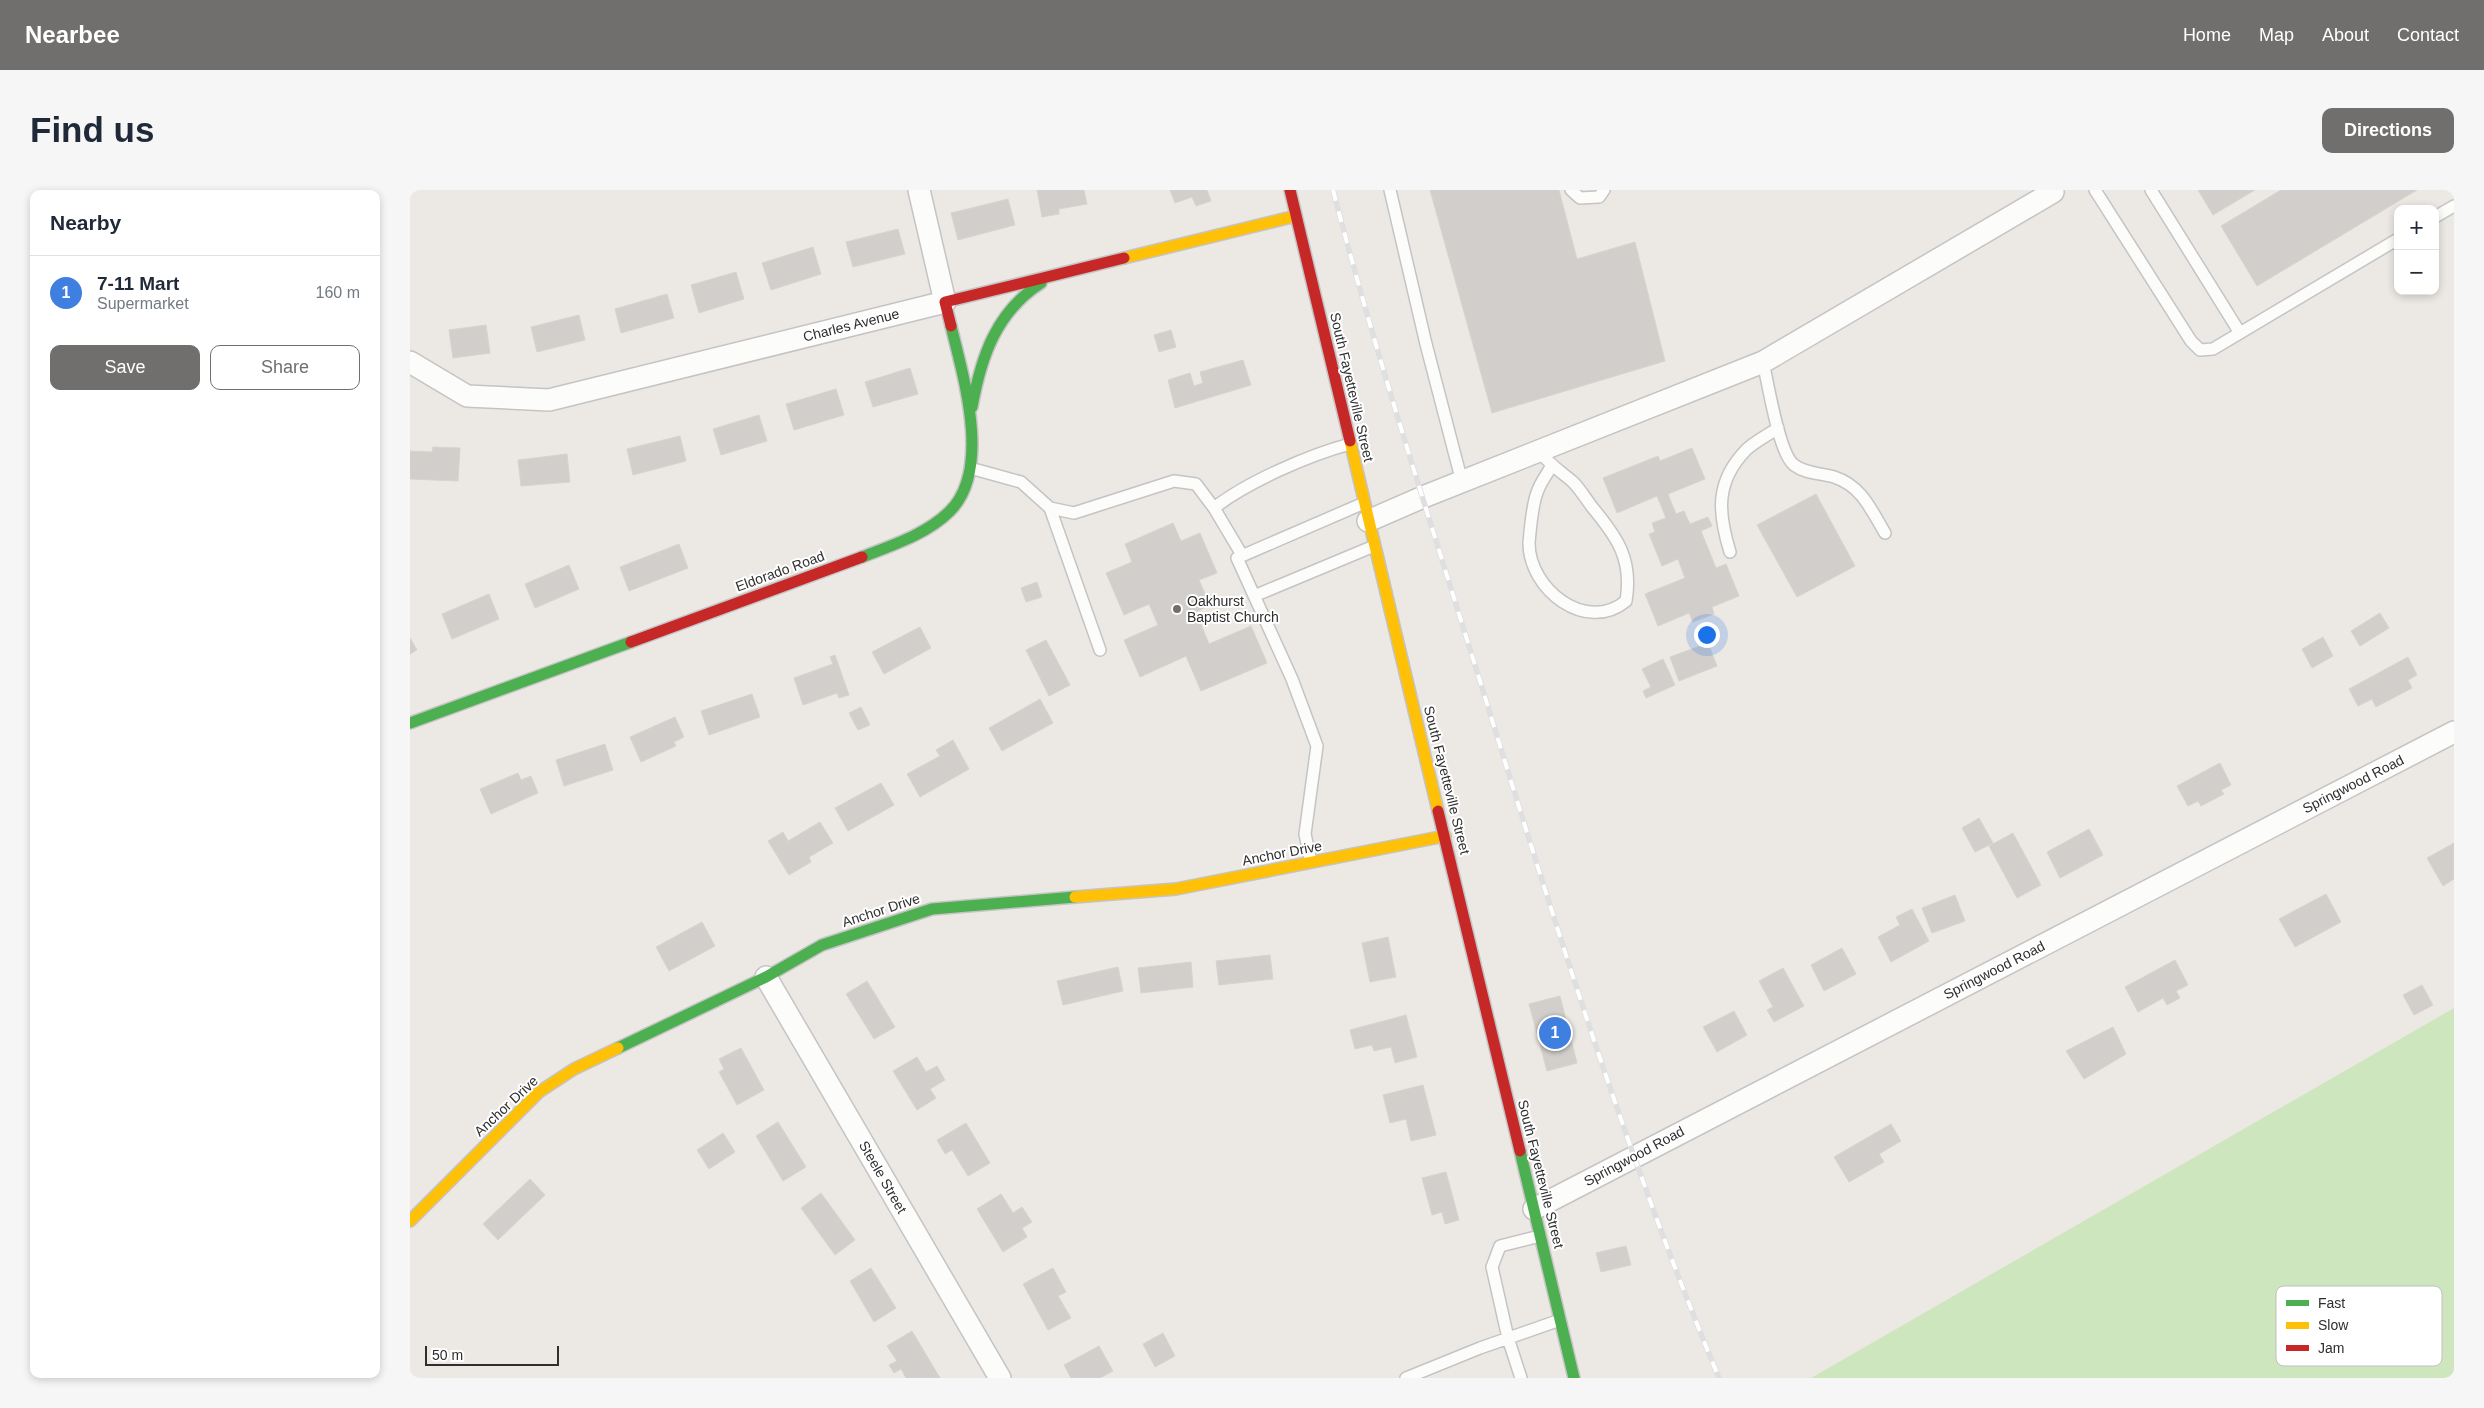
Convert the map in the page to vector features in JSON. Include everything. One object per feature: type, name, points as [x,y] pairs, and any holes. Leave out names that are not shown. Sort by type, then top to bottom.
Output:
[{"type":"street","points":[[919,190],[945,302]]},
{"type":"street","name":"South Fayetteville Street","points":[[1290,190],[1574,1378]]},
{"type":"street","points":[[1366,512],[1462,482],[1545,459],[1763,362],[2054,191]]},
{"type":"street","name":"Charles Avenue","points":[[410,362],[467,396],[549,400],[1296,216]]},
{"type":"street","points":[[970,418],[977,379],[990,340],[1012,306],[1030,288],[1057,274]]},
{"type":"street","name":"Eldorado Road","points":[[410,723],[894,545],[938,521],[957,503],[965,486],[973,450],[970,418],[945,302]]},
{"type":"street","name":"Springwood Road","points":[[1534,1209],[2454,732]]},
{"type":"street","name":"Anchor Drive","points":[[410,1221],[539,1092],[574,1069],[766,976],[822,945],[932,909],[1176,889],[1445,836]]},
{"type":"street","name":"Steele Street","points":[[766,976],[1000,1378]]},
{"type":"lane","points":[[1390,190],[1426,344],[1462,482]]},
{"type":"lane","points":[[1571,190],[1580,198],[1599,197],[1604,190]]},
{"type":"lane","points":[[2095,190],[2191,341],[2200,350],[2213,349],[2394,241]]},
{"type":"lane","points":[[2151,190],[2240,333]]},
{"type":"lane","points":[[2439,215],[2454,206]]},
{"type":"lane","points":[[1763,362],[1784,452],[1793,465],[1813,473],[1834,477],[1852,485],[1863,495],[1885,533]]},
{"type":"lane","points":[[1730,552],[1721,523],[1722,493],[1728,473],[1746,450],[1778,428]]},
{"type":"lane","points":[[1214,508],[1231,494],[1299,462],[1324,451],[1350,444]]},
{"type":"lane","points":[[1545,459],[1573,483],[1611,529],[1619,543],[1625,560],[1628,590],[1626,601],[1615,610],[1594,612],[1578,610],[1561,602],[1546,588],[1537,572],[1529,544],[1537,492],[1545,459]]},
{"type":"lane","points":[[969,467],[1021,482],[1050,508],[1100,650]]},
{"type":"lane","points":[[1050,508],[1074,513],[1174,481],[1196,484],[1214,508],[1242,555]]},
{"type":"lane","points":[[1311,863],[1305,834],[1317,746],[1292,680],[1237,558],[1366,512]]},
{"type":"lane","points":[[1254,596],[1374,546]]},
{"type":"lane","points":[[1521,1378],[1508,1338],[1492,1267],[1500,1246],[1540,1236]]},
{"type":"lane","points":[[1406,1378],[1560,1320]]},
{"type":"green space","points":[[2454,1008],[2454,1378],[1811,1378]]},
{"type":"building","points":[[1037,190],[1084,190],[1087,204],[1059,209],[1059,214],[1042,217]]},
{"type":"building","points":[[1170,190],[1207,190],[1211,201],[1196,206],[1192,197],[1175,203]]},
{"type":"building","points":[[1430,190],[1559,190],[1577,259],[1635,242],[1665,361],[1492,413]]},
{"type":"building","points":[[2198,190],[2255,190],[2213,215]]},
{"type":"building","points":[[2281,190],[2417,190],[2257,286],[2221,226]]},
{"type":"building","points":[[1008,199],[1015,225],[958,240],[951,213]]},
{"type":"building","points":[[898,229],[905,254],[853,267],[846,242]]},
{"type":"building","points":[[813,247],[821,274],[771,290],[762,263]]},
{"type":"building","points":[[736,272],[744,299],[699,313],[691,285]]},
{"type":"building","points":[[667,294],[674,318],[621,333],[615,309]]},
{"type":"building","points":[[579,315],[585,340],[537,352],[531,327]]},
{"type":"building","points":[[486,325],[490,353],[453,358],[449,330]]},
{"type":"building","points":[[1171,330],[1176,347],[1159,352],[1154,335]]},
{"type":"building","points":[[1243,360],[1251,385],[1175,408],[1168,380],[1190,373],[1194,386],[1203,383],[1200,372]]},
{"type":"building","points":[[910,368],[918,394],[873,407],[865,382]]},
{"type":"building","points":[[836,389],[844,415],[794,430],[786,404]]},
{"type":"building","points":[[759,415],[767,441],[721,455],[713,429]]},
{"type":"building","points":[[680,436],[686,461],[633,475],[627,449]]},
{"type":"building","points":[[433,447],[460,448],[458,481],[410,479],[410,451],[432,452]]},
{"type":"building","points":[[1692,448],[1705,479],[1668,494],[1676,514],[1684,511],[1690,524],[1708,517],[1712,526],[1701,531],[1716,568],[1726,564],[1739,596],[1712,607],[1714,614],[1693,622],[1689,613],[1658,626],[1645,594],[1685,578],[1678,559],[1662,566],[1649,534],[1655,532],[1652,523],[1666,518],[1657,496],[1617,513],[1603,478],[1658,456],[1660,461]]},
{"type":"building","points":[[567,454],[570,482],[521,486],[518,460]]},
{"type":"building","points":[[1816,494],[1855,566],[1797,597],[1757,525]]},
{"type":"building","name":"Oakhurst Baptist Church","points":[[1173,523],[1181,541],[1200,533],[1217,573],[1199,580],[1210,605],[1196,612],[1209,644],[1251,626],[1267,663],[1201,691],[1186,656],[1140,677],[1124,640],[1158,625],[1149,604],[1124,615],[1106,573],[1132,562],[1125,544]]},
{"type":"building","points":[[679,544],[688,568],[629,591],[620,567]]},
{"type":"building","points":[[569,565],[579,589],[535,608],[525,584]]},
{"type":"building","points":[[1037,582],[1042,597],[1026,602],[1021,588]]},
{"type":"building","points":[[489,594],[499,619],[452,639],[442,614]]},
{"type":"building","points":[[2380,613],[2389,628],[2360,646],[2351,631]]},
{"type":"building","points":[[920,627],[931,648],[884,674],[872,652]]},
{"type":"building","points":[[2323,637],[2333,656],[2312,668],[2302,649]]},
{"type":"building","points":[[410,638],[417,650],[410,654]]},
{"type":"building","points":[[1046,640],[1070,685],[1049,696],[1026,650]]},
{"type":"building","points":[[1708,643],[1717,666],[1679,681],[1670,657]]},
{"type":"building","points":[[835,655],[849,695],[839,698],[837,693],[803,705],[794,678],[833,664],[830,657]]},
{"type":"building","points":[[2408,657],[2417,675],[2408,680],[2412,688],[2376,707],[2372,699],[2358,706],[2349,689]]},
{"type":"building","points":[[1663,659],[1675,685],[1646,698],[1643,691],[1651,687],[1642,669]]},
{"type":"building","points":[[752,694],[760,717],[709,735],[701,711]]},
{"type":"building","points":[[1040,699],[1053,723],[1002,751],[989,728]]},
{"type":"building","points":[[861,707],[870,725],[858,730],[849,713]]},
{"type":"building","points":[[675,717],[684,737],[674,742],[676,746],[641,762],[630,737]]},
{"type":"building","points":[[953,740],[969,769],[920,797],[907,774],[940,756],[936,750]]},
{"type":"building","points":[[605,744],[613,770],[564,786],[556,760]]},
{"type":"building","points":[[2220,763],[2231,785],[2221,790],[2224,794],[2201,806],[2198,801],[2188,806],[2177,786]]},
{"type":"building","points":[[518,773],[521,780],[531,776],[538,793],[491,814],[480,789]]},
{"type":"building","points":[[881,783],[894,805],[848,831],[835,808]]},
{"type":"building","points":[[1979,818],[1993,843],[1975,852],[1962,828]]},
{"type":"building","points":[[820,822],[833,843],[809,857],[811,862],[789,875],[768,841],[783,832],[788,841]]},
{"type":"building","points":[[2089,829],[2103,855],[2060,878],[2047,852]]},
{"type":"building","points":[[2013,833],[2041,885],[2017,898],[1989,846]]},
{"type":"building","points":[[2454,843],[2454,879],[2443,886],[2427,858]]},
{"type":"building","points":[[2326,894],[2341,922],[2295,947],[2279,919]]},
{"type":"building","points":[[1955,895],[1965,921],[1932,933],[1922,908]]},
{"type":"building","points":[[1912,909],[1929,941],[1891,962],[1878,937],[1900,925],[1896,917]]},
{"type":"building","points":[[702,922],[715,946],[669,971],[656,947]]},
{"type":"building","points":[[1388,937],[1396,977],[1370,982],[1362,943]]},
{"type":"building","points":[[1842,948],[1856,974],[1824,991],[1811,965]]},
{"type":"building","points":[[1270,955],[1273,979],[1219,985],[1216,961]]},
{"type":"building","points":[[2175,960],[2188,985],[2176,991],[2180,998],[2167,1005],[2163,998],[2138,1012],[2125,987]]},
{"type":"building","points":[[1191,962],[1193,987],[1141,993],[1138,968]]},
{"type":"building","points":[[1118,967],[1123,991],[1063,1005],[1057,981]]},
{"type":"building","points":[[1783,968],[1804,1006],[1774,1022],[1767,1010],[1773,1007],[1759,981]]},
{"type":"building","points":[[867,981],[895,1027],[874,1039],[846,994]]},
{"type":"building","points":[[2422,985],[2433,1005],[2414,1015],[2403,995]]},
{"type":"building","points":[[1560,996],[1577,1063],[1547,1071],[1529,1004]]},
{"type":"building","points":[[1734,1011],[1747,1035],[1717,1052],[1703,1027]]},
{"type":"building","points":[[1406,1015],[1417,1057],[1395,1063],[1391,1047],[1374,1051],[1372,1045],[1355,1049],[1350,1030]]},
{"type":"building","points":[[2113,1027],[2126,1054],[2084,1079],[2066,1051]]},
{"type":"building","points":[[741,1048],[764,1090],[737,1105],[719,1072],[724,1069],[719,1059]]},
{"type":"building","points":[[917,1057],[926,1072],[937,1066],[945,1080],[930,1089],[936,1098],[917,1110],[893,1071]]},
{"type":"building","points":[[1423,1085],[1436,1135],[1411,1141],[1406,1119],[1390,1123],[1383,1095]]},
{"type":"building","points":[[778,1122],[806,1167],[783,1181],[756,1136]]},
{"type":"building","points":[[966,1123],[990,1163],[968,1176],[952,1150],[945,1154],[937,1140]]},
{"type":"building","points":[[1891,1124],[1901,1141],[1879,1154],[1884,1162],[1849,1182],[1834,1157]]},
{"type":"building","points":[[723,1133],[735,1152],[709,1169],[697,1150]]},
{"type":"building","points":[[1446,1172],[1459,1220],[1445,1224],[1442,1212],[1432,1215],[1422,1178]]},
{"type":"building","points":[[530,1179],[545,1195],[498,1240],[483,1224]]},
{"type":"building","points":[[821,1193],[855,1240],[835,1255],[801,1208]]},
{"type":"building","points":[[1001,1194],[1013,1213],[1022,1207],[1032,1222],[1022,1228],[1027,1237],[1003,1252],[977,1209]]},
{"type":"building","points":[[1626,1246],[1631,1265],[1601,1272],[1596,1253]]},
{"type":"building","points":[[871,1268],[896,1308],[874,1322],[850,1281]]},
{"type":"building","points":[[1053,1268],[1066,1292],[1058,1296],[1071,1318],[1048,1330],[1023,1284]]},
{"type":"building","points":[[912,1331],[940,1378],[906,1378],[901,1369],[894,1373],[889,1365],[897,1361],[887,1346]]},
{"type":"building","points":[[1163,1333],[1175,1356],[1155,1367],[1143,1344]]},
{"type":"building","points":[[1099,1346],[1113,1371],[1100,1378],[1071,1378],[1064,1365]]},
{"type":"railway","points":[[1333,190],[1350,255],[1408,449],[1568,961],[1654,1213],[1719,1378]]},
{"type":"traffic: fast","points":[[972,407],[980,371],[993,337],[1012,308],[1041,283]]},
{"type":"traffic: fast","points":[[862,557],[909,538],[931,526],[950,511],[963,493],[970,471],[972,447],[971,422],[962,370],[951,326]]},
{"type":"traffic: fast","points":[[410,723],[631,642]]},
{"type":"traffic: fast","points":[[618,1048],[766,977],[822,945],[932,909],[1075,897]]},
{"type":"traffic: fast","points":[[1520,1151],[1574,1378]]},
{"type":"traffic: slow","points":[[1124,258],[1296,216]]},
{"type":"traffic: slow","points":[[1350,441],[1438,811]]},
{"type":"traffic: slow","points":[[1075,897],[1176,889],[1445,836]]},
{"type":"traffic: slow","points":[[410,1221],[539,1092],[574,1069],[618,1048]]},
{"type":"traffic: jam","points":[[1290,190],[1350,441]]},
{"type":"traffic: jam","points":[[951,326],[945,302],[1124,258]]},
{"type":"traffic: jam","points":[[631,642],[862,557]]},
{"type":"traffic: jam","points":[[1438,811],[1520,1151]]},
{"type":"place","name":"Oakhurst Baptist Church","points":[[1177,609]]},
{"type":"place","name":"7-11 Mart","points":[[1555,1033]]}]
